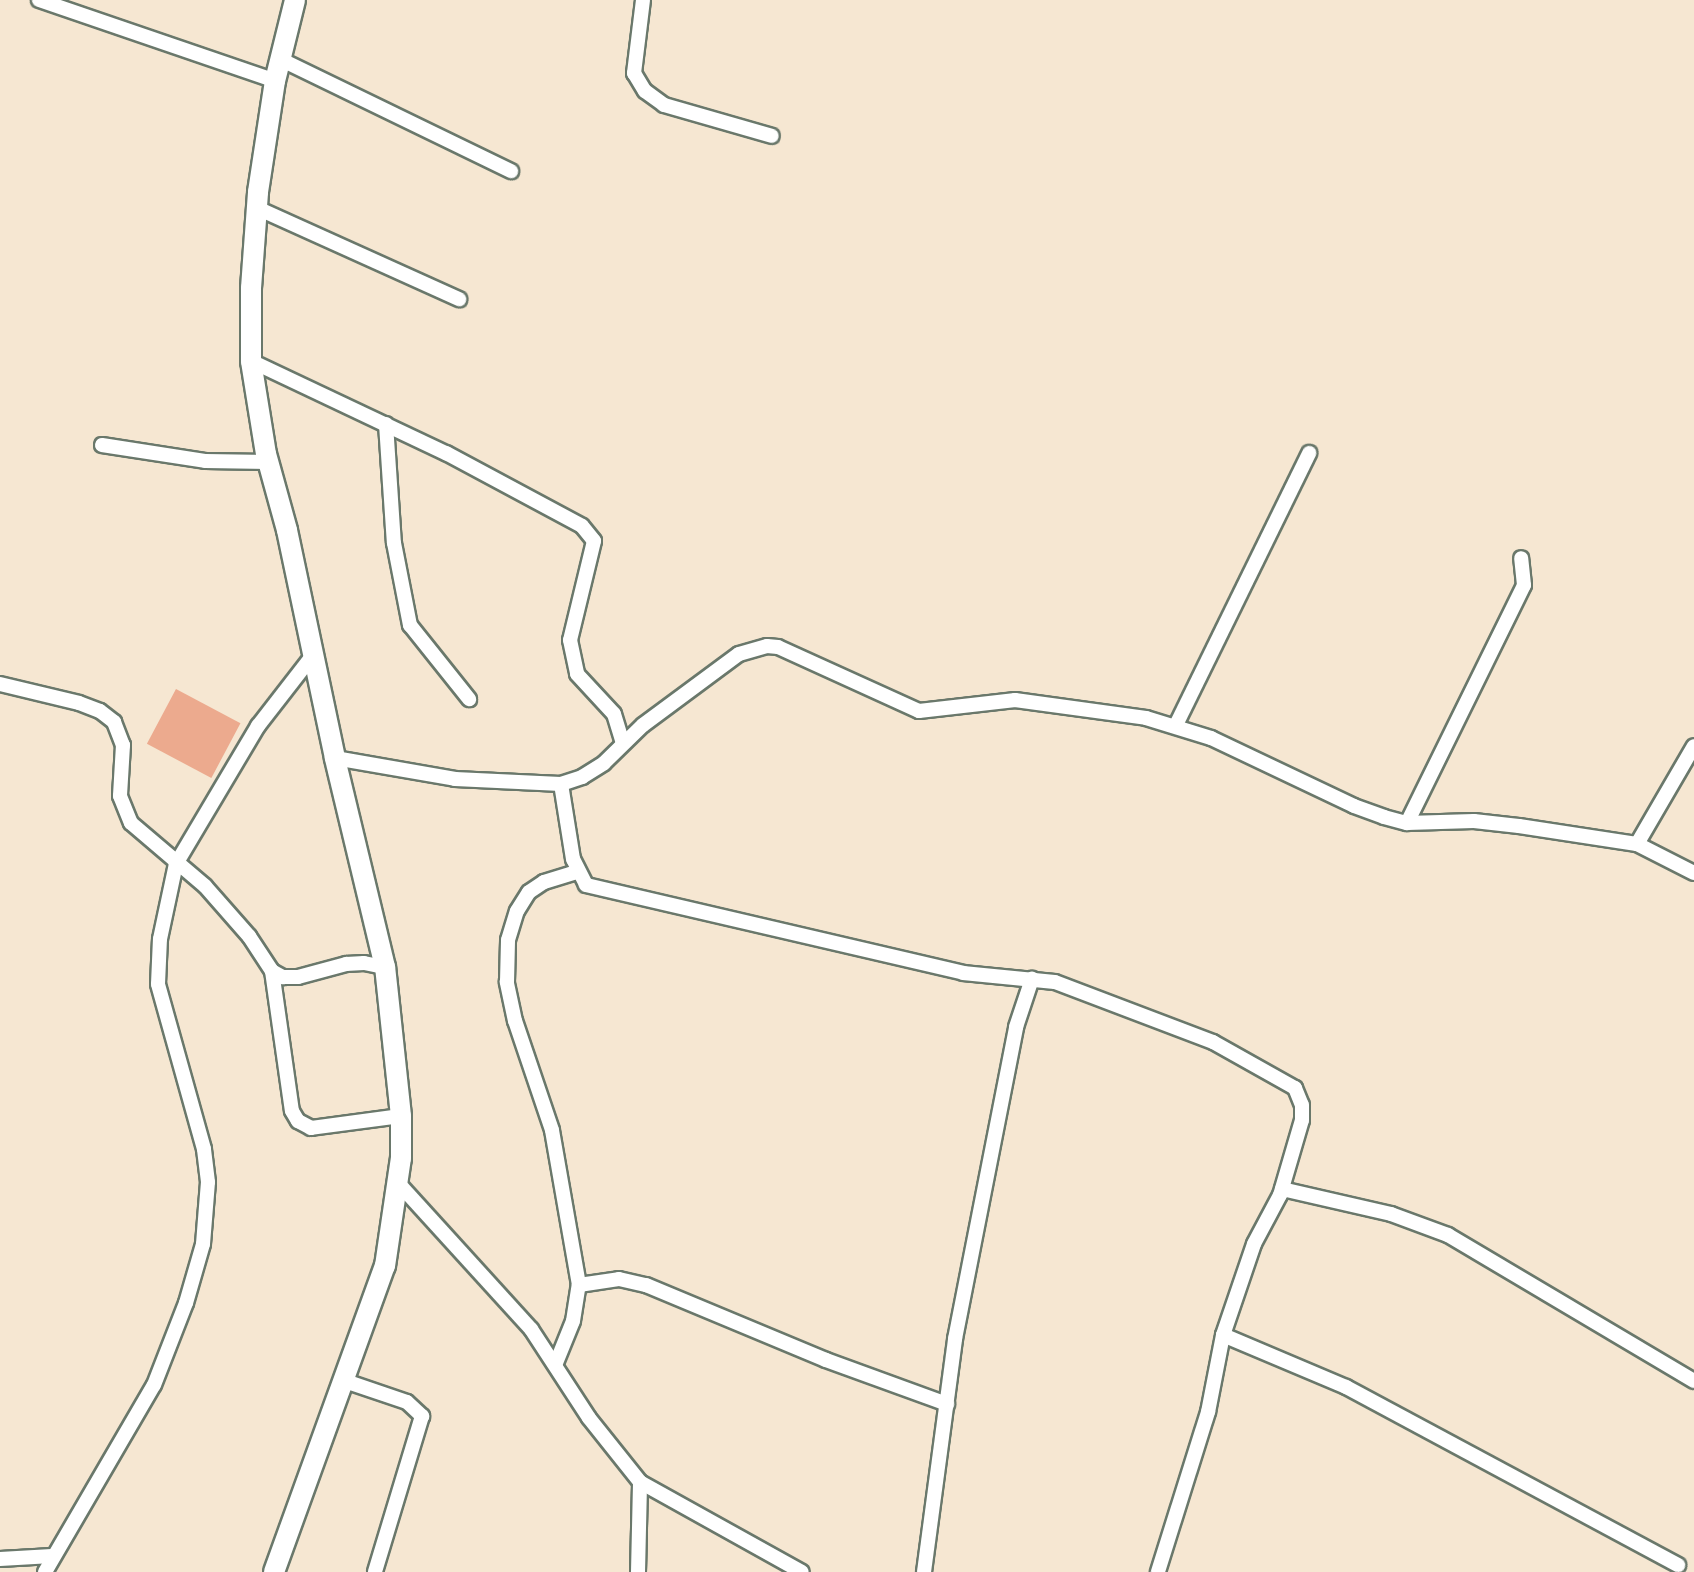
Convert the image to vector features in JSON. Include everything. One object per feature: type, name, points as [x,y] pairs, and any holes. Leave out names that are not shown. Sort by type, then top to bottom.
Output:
[{"type":"main road","points":[[274,1572],[385,1266],[399,1184],[401,1116],[385,967],[269,462],[251,361],[251,288],[257,208],[275,81],[295,0]]},
{"type":"street","points":[[39,0],[275,81]]},
{"type":"street","points":[[643,0],[634,73],[645,91],[664,105],[772,136]]},
{"type":"street","points":[[280,59],[511,171]]},
{"type":"street","points":[[257,208],[459,299]]},
{"type":"street","points":[[251,361],[386,424],[582,526],[594,541],[570,640],[577,674],[614,714],[623,743]]},
{"type":"street","points":[[386,424],[394,543],[401,594],[410,625],[428,653],[469,699]]},
{"type":"street","points":[[102,445],[205,461],[269,462]]},
{"type":"street","points":[[1176,725],[1309,453]]},
{"type":"street","points":[[1407,823],[1524,585],[1521,558]]},
{"type":"street","points":[[335,758],[455,779],[561,784],[582,777],[604,763],[623,743],[739,654],[767,646],[778,647],[823,666],[904,707],[919,711],[1040,701],[1176,725],[1242,752],[1354,806],[1407,823],[1474,821],[1637,844],[1694,873]]},
{"type":"street","points":[[45,1572],[154,1385],[186,1303],[203,1244],[208,1182],[204,1149],[158,984],[160,939],[176,864],[258,726],[313,655]]},
{"type":"street","points":[[0,684],[79,703],[100,711],[114,722],[123,745],[118,782],[124,810],[131,823],[205,886],[233,917],[272,971],[283,977],[298,977],[346,964],[385,967]]},
{"type":"street","points":[[1637,844],[1694,746]]},
{"type":"street","points":[[561,784],[577,872],[586,885],[705,915],[984,977],[1055,982],[1213,1042],[1288,1082],[1299,1096],[1304,1114],[1282,1189],[1254,1244],[1223,1335],[1208,1412],[1158,1572]]},
{"type":"street","points":[[556,1363],[573,1321],[579,1285],[552,1130],[515,1021],[507,982],[508,940],[517,911],[529,892],[544,882],[577,872]]},
{"type":"street","points":[[272,971],[292,1111],[298,1121],[311,1128],[401,1116]]},
{"type":"street","points":[[924,1572],[955,1339],[1013,1042],[1032,979]]},
{"type":"street","points":[[399,1184],[483,1273],[556,1363],[589,1418],[640,1482],[802,1572]]},
{"type":"street","points":[[1282,1189],[1391,1214],[1448,1235],[1694,1381]]},
{"type":"street","points":[[579,1285],[619,1279],[646,1285],[826,1360],[947,1404]]},
{"type":"street","points":[[1223,1335],[1346,1387],[1678,1565]]},
{"type":"street","points":[[345,1381],[407,1402],[422,1416],[375,1572]]},
{"type":"street","points":[[638,1572],[640,1482]]},
{"type":"street","points":[[0,1559],[52,1556]]},
{"type":"building","points":[[176,689],[240,723],[211,778],[147,744]]}]
